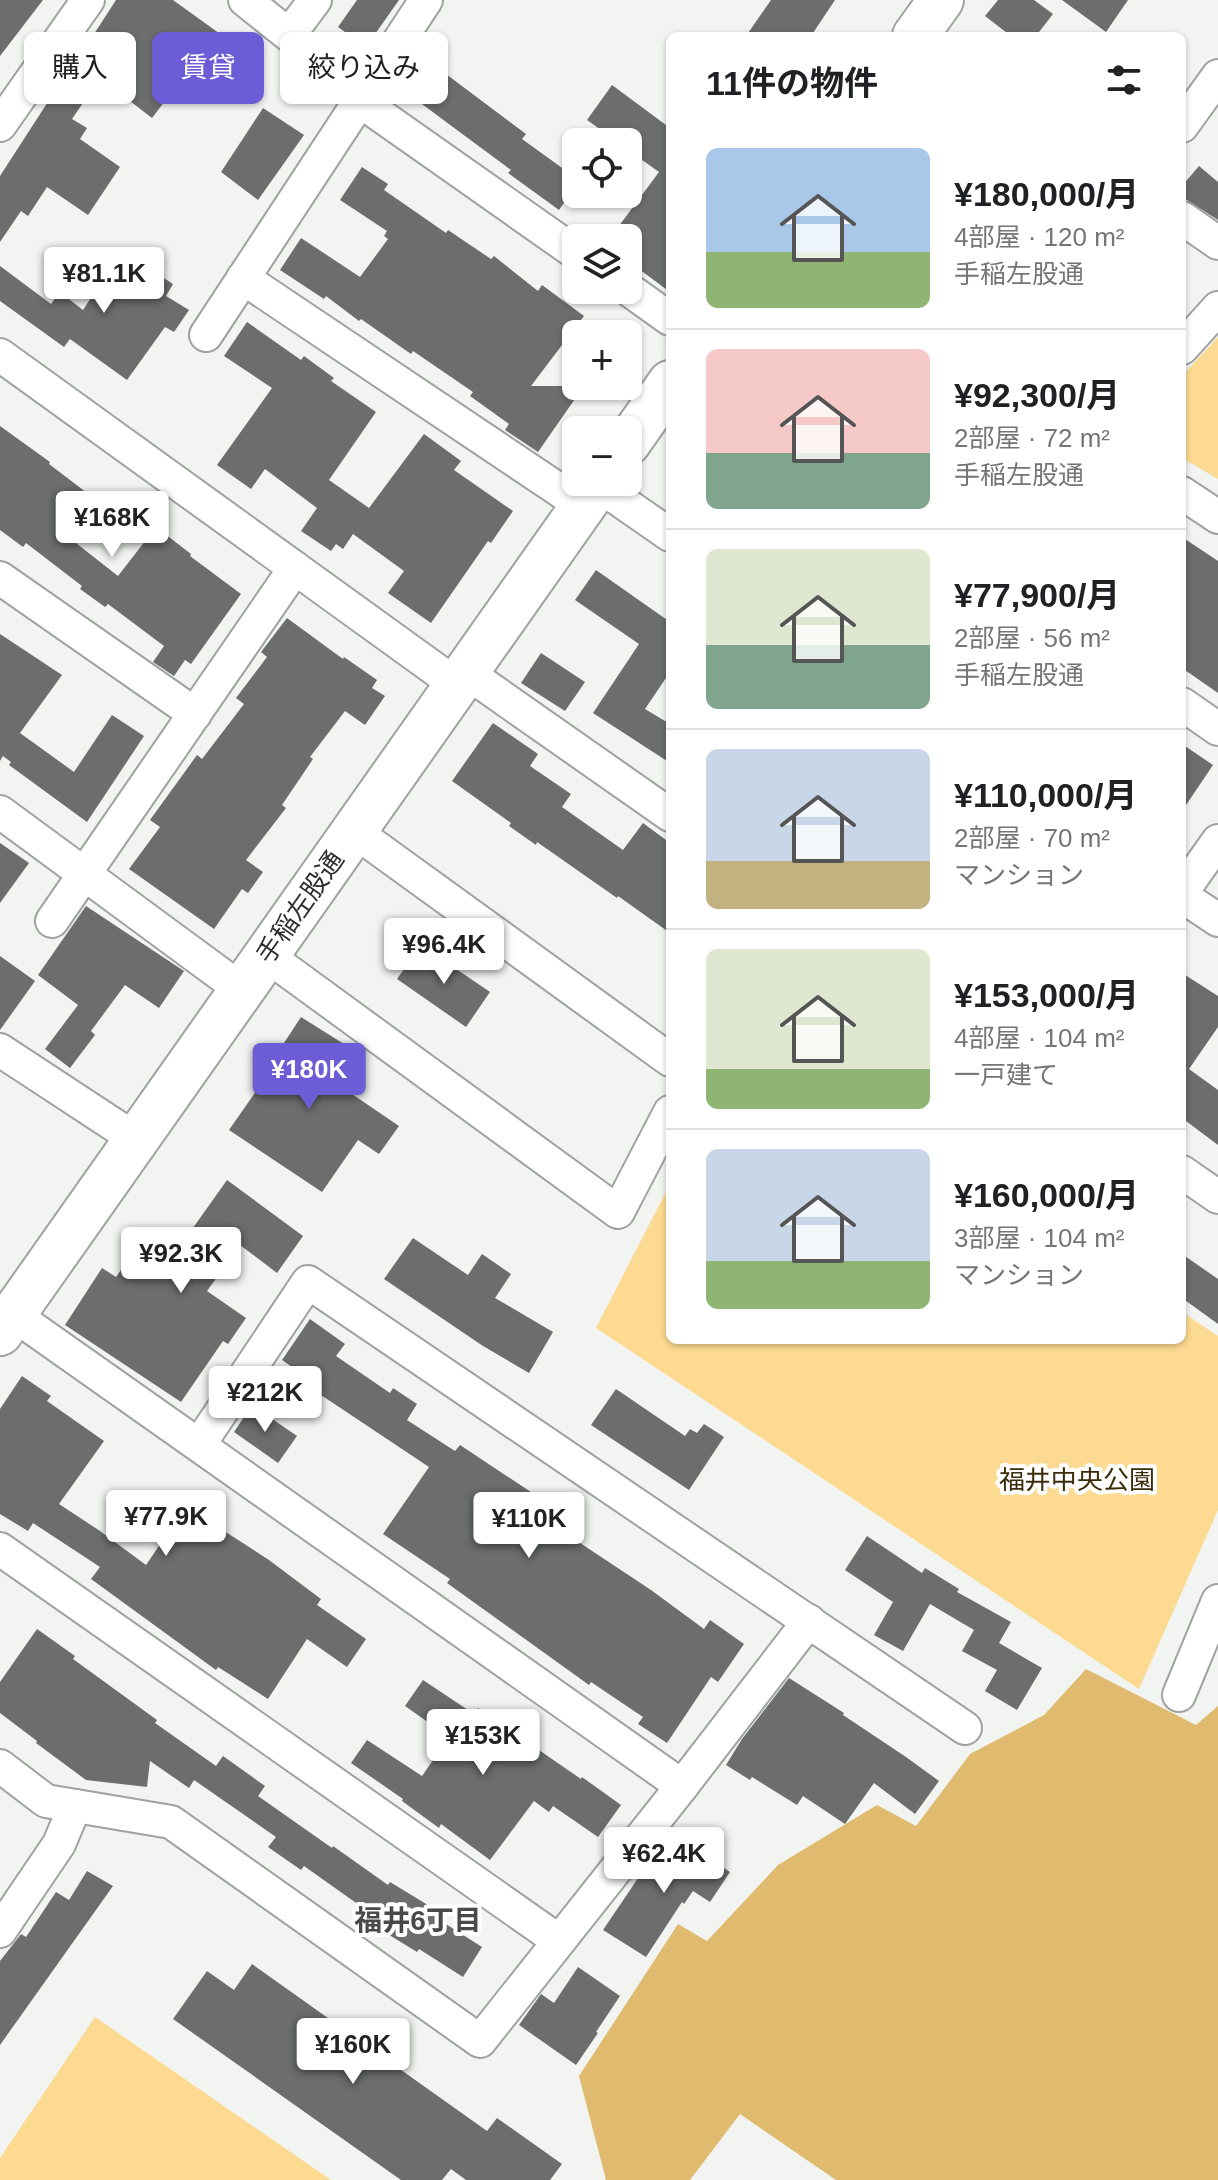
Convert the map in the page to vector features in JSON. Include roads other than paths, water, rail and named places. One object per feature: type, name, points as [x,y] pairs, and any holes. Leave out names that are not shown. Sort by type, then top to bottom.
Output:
[{"type":"main road","points":[[642,423],[666,389]]},
{"type":"main road","name":"手稲左股通","points":[[7,1324],[590,496]]},
{"type":"street","points":[[0,125],[88,0]]},
{"type":"street","points":[[245,0],[289,35],[315,0]]},
{"type":"street","points":[[405,32],[426,0]]},
{"type":"street","points":[[1186,120],[1218,76]]},
{"type":"street","points":[[206,335],[358,104]]},
{"type":"street","points":[[364,104],[562,243]]},
{"type":"street","points":[[1186,221],[1218,243]]},
{"type":"street","points":[[243,278],[562,472]]},
{"type":"street","points":[[642,299],[666,316]]},
{"type":"street","points":[[1186,344],[1218,308]]},
{"type":"street","points":[[0,355],[295,568],[666,812]]},
{"type":"street","points":[[603,496],[666,533]]},
{"type":"street","points":[[1186,496],[1218,517]]},
{"type":"street","points":[[52,921],[295,568]]},
{"type":"street","points":[[0,578],[195,714]]},
{"type":"street","points":[[1186,707],[1218,729]]},
{"type":"street","points":[[0,812],[242,990]]},
{"type":"street","points":[[354,831],[666,1057]]},
{"type":"street","points":[[1186,888],[1218,841]]},
{"type":"street","points":[[1186,897],[1218,920]]},
{"type":"street","points":[[266,955],[618,1212],[666,1120]]},
{"type":"street","points":[[0,1050],[137,1140]]},
{"type":"street","points":[[1186,1175],[1218,1197]]},
{"type":"street","points":[[199,1445],[308,1282],[965,1728]]},
{"type":"street","points":[[7,1324],[199,1445],[682,1786]]},
{"type":"street","points":[[0,1549],[559,1941]]},
{"type":"street","points":[[1179,1695],[1218,1601]]},
{"type":"street","points":[[0,1766],[46,1801],[171,1822],[480,2041],[809,1621]]},
{"type":"street","points":[[0,1931],[59,1844],[75,1806]]},
{"type":"district","name":"福井6丁目","points":[[418,1920]]},
{"type":"park label","name":"福井中央公園","points":[[1077,1480]]}]
